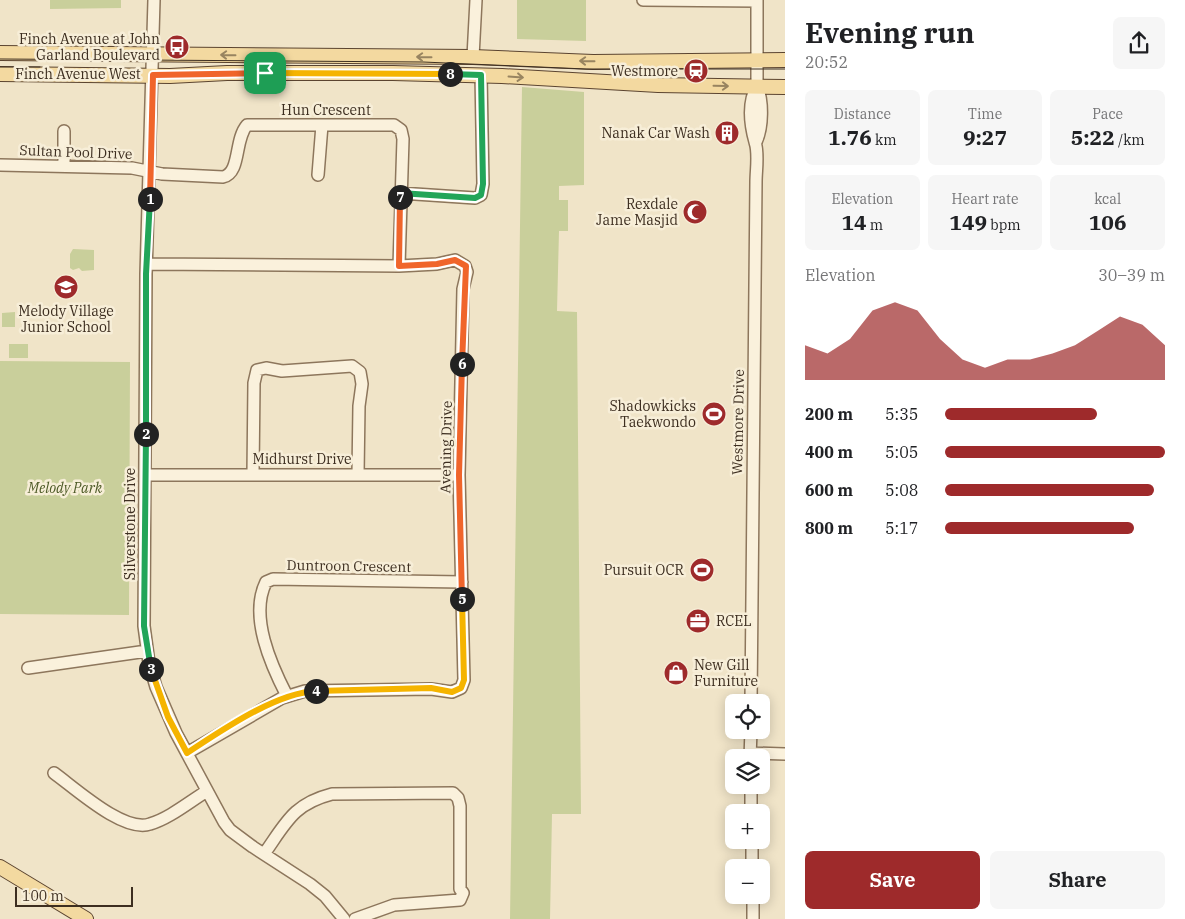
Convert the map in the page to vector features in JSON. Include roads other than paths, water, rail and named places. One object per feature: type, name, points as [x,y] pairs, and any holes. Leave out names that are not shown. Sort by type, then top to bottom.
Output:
[{"type":"main road","name":"Finch Avenue West","points":[[0,53],[473,57],[593,62],[785,60]]},
{"type":"main road","name":"Finch Avenue West","points":[[0,74],[153,75],[311,72],[481,75],[649,84],[785,87]]},
{"type":"main road","points":[[0,867],[86,919]]},
{"type":"street","name":"Silverstone Drive","points":[[154,0],[147,264],[144,626],[147,651],[156,687],[187,753],[230,830],[325,896],[344,919]]},
{"type":"street","points":[[473,57],[476,0]]},
{"type":"street","points":[[643,0],[757,0]]},
{"type":"street","name":"Westmore Drive","points":[[751,694],[756,143],[759,136],[761,98],[757,86],[757,0]]},
{"type":"street","points":[[400,193],[475,198],[481,195],[483,184],[481,75]]},
{"type":"street","name":"Hun Crescent","points":[[150,172],[211,178],[230,176],[234,170],[240,133],[247,125],[394,125],[401,130],[403,139],[399,266]]},
{"type":"street","points":[[318,175],[322,125]]},
{"type":"street","points":[[64,131],[64,166]]},
{"type":"street","name":"Sultan Pool Drive","points":[[0,165],[132,168],[150,172]]},
{"type":"street","name":"Avening Drive","points":[[147,264],[399,266],[437,264],[455,260],[466,266],[459,475],[464,680],[461,688],[452,692],[431,688],[305,691],[287,696],[219,733],[187,753]]},
{"type":"street","points":[[253,474],[254,383],[258,370],[266,368],[282,371],[352,366],[360,372],[362,384],[359,406],[358,474]]},
{"type":"street","name":"Midhurst Drive","points":[[146,475],[459,475]]},
{"type":"street","name":"Duntroon Crescent","points":[[287,696],[269,660],[264,638],[260,611],[261,590],[266,582],[284,579],[462,582]]},
{"type":"street","points":[[28,668],[147,651]]},
{"type":"street","points":[[770,754],[785,754]]},
{"type":"street","points":[[54,773],[123,822],[139,826],[153,824],[207,791]]},
{"type":"street","points":[[264,854],[286,818],[302,805],[317,798],[332,794],[453,794],[458,798],[460,806],[460,889],[463,896],[460,900],[394,905],[354,919]]},
{"type":"street","points":[[753,904],[753,919]]},
{"type":"tram line","points":[[0,59],[423,62],[586,69],[785,69]]},
{"type":"tram line","points":[[0,67],[40,67]]},
{"type":"place","name":"Finch Avenue at John Garland Boulevard","points":[[177,47]]},
{"type":"place","name":"Westmore","points":[[696,71]]},
{"type":"place","name":"Nanak Car Wash","points":[[727,133]]},
{"type":"place","name":"Rexdale Jame Masjid","points":[[695,212]]},
{"type":"place","name":"Melody Village Junior School","points":[[66,287]]},
{"type":"place","name":"Shadowkicks Taekwondo","points":[[714,414]]},
{"type":"place","name":"Pursuit OCR","points":[[702,570]]},
{"type":"place","name":"RCEL","points":[[698,621]]},
{"type":"place","name":"New Gill Furniture","points":[[676,673]]},
{"type":"park label","name":"Melody Park","points":[[65,488]]}]
